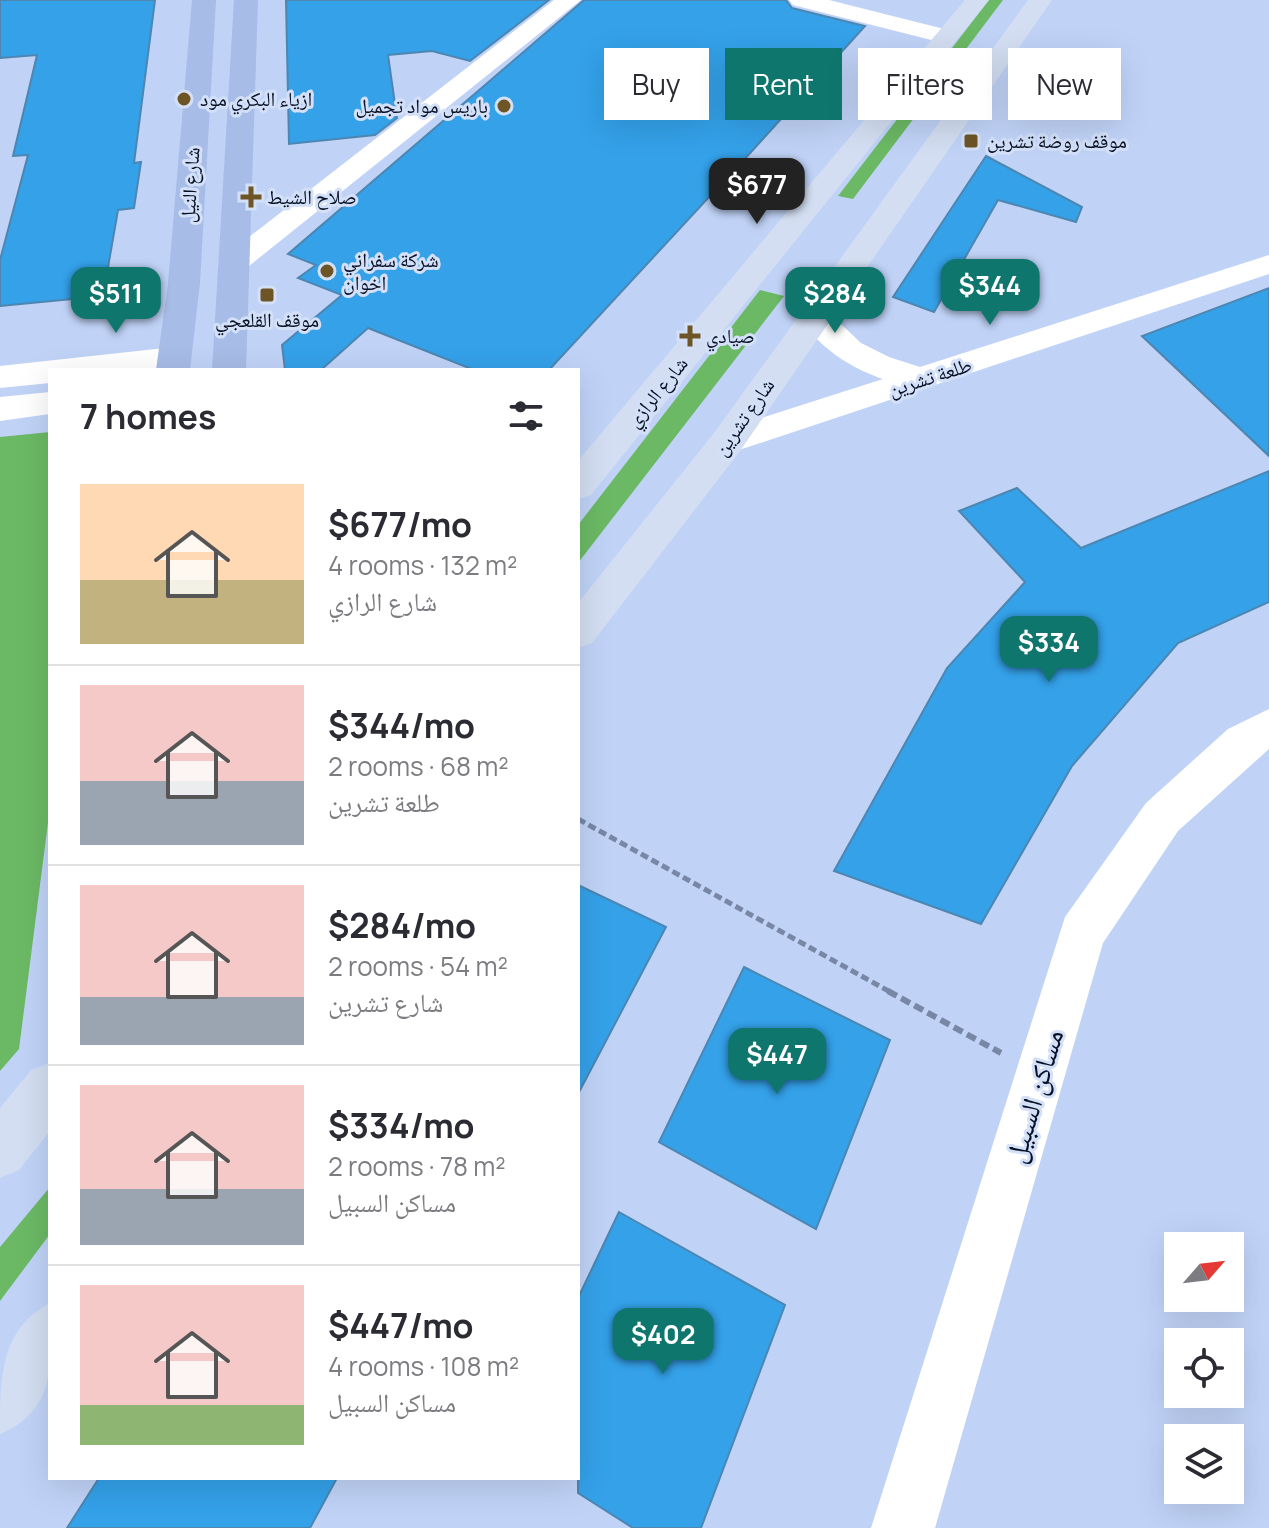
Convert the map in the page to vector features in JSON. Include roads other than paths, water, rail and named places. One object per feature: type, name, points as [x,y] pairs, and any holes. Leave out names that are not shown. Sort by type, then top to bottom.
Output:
[{"type":"main road","name":"شارع النيل","points":[[174,364],[184,283],[204,0]]},
{"type":"main road","name":"شارع النيل","points":[[229,368],[246,0]]},
{"type":"main road","name":"شارع الرازي","points":[[580,484],[839,221],[947,37],[977,0]]},
{"type":"main road","name":"شارع تشرين","points":[[580,629],[727,442],[814,316],[839,221],[1040,0]]},
{"type":"main road","points":[[0,1151],[48,1091]]},
{"type":"main road","points":[[0,1403],[48,1336]]},
{"type":"street","points":[[233,264],[569,0]]},
{"type":"street","points":[[801,0],[947,37]]},
{"type":"street","name":"طلعة تشرين","points":[[727,442],[1269,264]]},
{"type":"street","points":[[814,316],[837,343],[864,360],[896,373],[925,379]]},
{"type":"street","points":[[101,368],[174,364]]},
{"type":"street","points":[[0,377],[48,372]]},
{"type":"street","points":[[0,409],[48,403]]},
{"type":"street","name":"مساكن السبيل","points":[[903,1528],[1082,933],[1162,817],[1243,742],[1269,727]]},
{"type":"place","name":"ازياء البكري مود","points":[[184,99]]},
{"type":"place","name":"باريس مواد تجميل","points":[[504,106]]},
{"type":"place","name":"موقف روضة تشرين","points":[[971,141]]},
{"type":"place","name":"صلاح الشيط","points":[[251,197]]},
{"type":"place","name":"شركة سفراني اخوان","points":[[327,271]]},
{"type":"place","name":"موقف القلعجي","points":[[267,295]]},
{"type":"place","name":"صيادي","points":[[690,336]]}]
